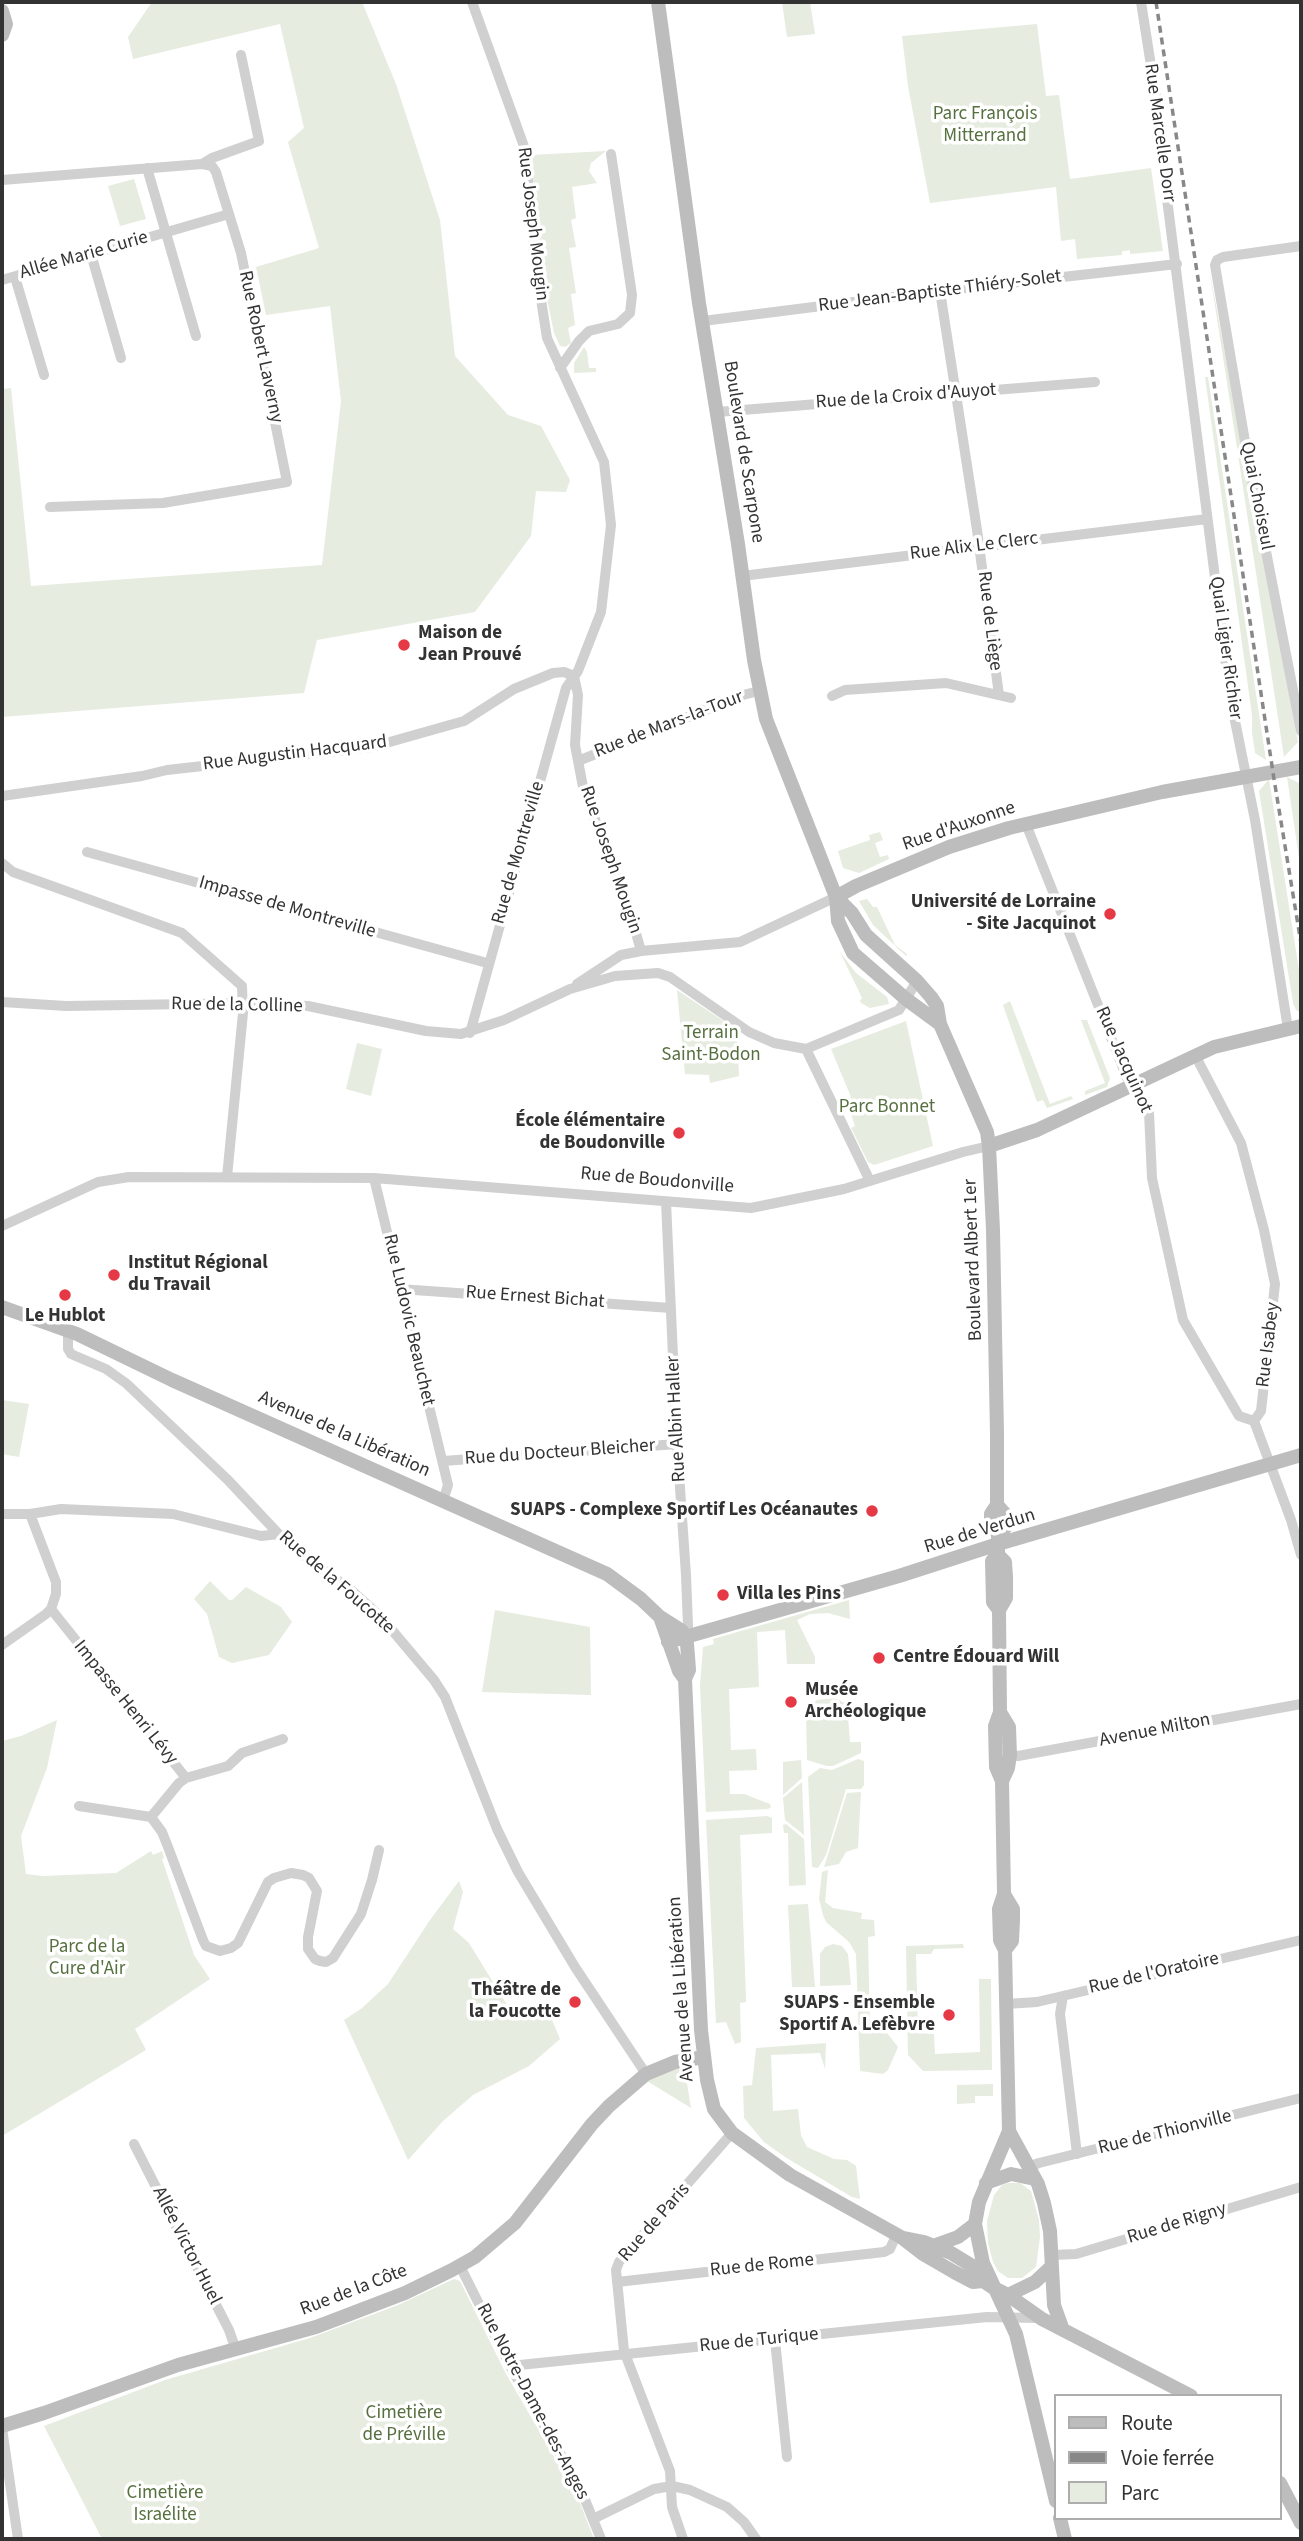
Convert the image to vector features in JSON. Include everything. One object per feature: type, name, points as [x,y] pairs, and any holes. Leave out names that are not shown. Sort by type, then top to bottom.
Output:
[{"type":"main road","name":"Boulevard de Scarpone","points":[[658,2],[688,225],[759,691],[775,745],[836,897]]},
{"type":"main road","points":[[2,11],[6,24],[2,35]]},
{"type":"main road","name":"Rue d'Auxonne","points":[[836,897],[949,847],[1026,824],[1162,792],[1301,767]]},
{"type":"main road","points":[[836,897],[838,921],[853,953],[906,999],[940,1024]]},
{"type":"main road","name":"Boulevard Albert 1er","points":[[836,897],[852,913],[866,935],[917,981],[937,1006],[940,1024],[980,1112],[989,1146],[997,1505],[991,1514],[990,1527],[1005,1562],[1006,1598],[999,1610],[1000,1712],[995,1726],[996,1767],[1002,1781],[1004,1894],[999,1909],[1000,1940],[1005,1950],[1009,2131],[986,2183]]},
{"type":"main road","name":"Rue de Boudonville","points":[[989,1146],[1037,1130],[1222,1044],[1295,1027]]},
{"type":"main road","name":"Avenue de la Libération","points":[[2,1307],[68,1330],[172,1380],[607,1574],[641,1598],[660,1617],[675,1624],[685,1636],[689,1670],[685,1679],[698,1974],[704,2057],[714,2109],[732,2133],[790,2175],[901,2237],[922,2254],[954,2272],[973,2282],[988,2284]]},
{"type":"main road","name":"Rue de Verdun","points":[[668,1642],[911,1573],[998,1544],[1301,1455]]},
{"type":"main road","name":"Avenue de la Libération","points":[[660,1617],[678,1671],[685,1679]]},
{"type":"main road","name":"Boulevard Albert 1er","points":[[1000,1712],[1009,1727],[1010,1755],[1002,1781]]},
{"type":"main road","name":"Rue de la Côte","points":[[2,2427],[178,2365],[316,2327],[379,2304],[460,2266],[515,2223],[592,2124],[646,2074],[675,2062],[704,2057]]},
{"type":"main road","name":"Boulevard Albert 1er","points":[[1009,2131],[1032,2173]]},
{"type":"main road","points":[[1054,2492],[1016,2334],[988,2284],[978,2249],[975,2224],[986,2183],[1011,2175],[1032,2173],[1051,2231],[1054,2305],[1063,2330]]},
{"type":"main road","points":[[933,2246],[958,2237],[975,2224]]},
{"type":"main road","name":"Avenue de la Libération","points":[[901,2237],[933,2246],[974,2267],[988,2284]]},
{"type":"main road","points":[[1008,2295],[1035,2281],[1052,2261]]},
{"type":"main road","points":[[988,2284],[1042,2319],[1187,2394]]},
{"type":"main road","points":[[1282,2487],[1300,2519]]},
{"type":"main road","points":[[1060,2520],[1065,2539]]},
{"type":"street","name":"Rue Joseph Mougin","points":[[472,2],[525,151],[534,255],[547,338],[604,462],[611,524],[601,612],[574,676],[578,689],[575,745],[586,797],[632,919],[641,951]]},
{"type":"street","name":"Rue Marcelle Dorr","points":[[1141,2],[1165,155],[1177,264]]},
{"type":"street","points":[[2,180],[202,164],[259,141],[241,55]]},
{"type":"street","points":[[560,368],[589,331],[618,324],[630,313],[632,295],[611,154]]},
{"type":"street","name":"Rue Robert Laverny","points":[[50,507],[163,503],[288,482],[241,253],[216,172],[212,166],[202,164]]},
{"type":"street","points":[[147,168],[196,336]]},
{"type":"street","name":"Allée Marie Curie","points":[[2,280],[229,214]]},
{"type":"street","name":"Quai Choiseul","points":[[1301,246],[1223,257],[1217,260],[1215,269],[1248,459],[1301,731]]},
{"type":"street","points":[[91,254],[121,358]]},
{"type":"street","name":"Rue Jean-Baptiste Thiéry-Solet","points":[[703,321],[1177,264]]},
{"type":"street","name":"Quai Ligier Richier","points":[[1177,264],[1230,696],[1295,1027]]},
{"type":"street","points":[[15,277],[44,375]]},
{"type":"street","name":"Rue de Liège","points":[[940,291],[999,695]]},
{"type":"street","name":"Rue de la Croix d'Auyot","points":[[717,412],[1095,382]]},
{"type":"street","name":"Rue Alix Le Clerc","points":[[742,576],[1207,519]]},
{"type":"street","name":"Rue Augustin Hacquard","points":[[2,796],[167,770],[372,747],[464,721],[514,689],[546,675],[564,672],[574,676]]},
{"type":"street","name":"Rue de Montreville","points":[[470,1033],[566,688],[574,676]]},
{"type":"street","points":[[832,696],[845,690],[946,682],[1011,698]]},
{"type":"street","name":"Rue de Mars-la-Tour","points":[[578,761],[759,691]]},
{"type":"street","name":"Rue Jacquinot","points":[[1026,824],[1132,1086],[1145,1102],[1149,1112],[1152,1178],[1183,1321],[1239,1416],[1254,1421]]},
{"type":"street","name":"Impasse de Montreville","points":[[87,852],[488,963]]},
{"type":"street","points":[[2,863],[13,872],[182,933],[239,982],[244,989],[227,1177]]},
{"type":"street","name":"Rue d'Auxonne","points":[[570,989],[621,955],[740,942],[836,897]]},
{"type":"street","points":[[607,962],[611,977]]},
{"type":"street","points":[[470,1033],[570,989],[611,977],[650,973],[664,975],[749,1032],[774,1042],[806,1049],[900,1010],[917,981]]},
{"type":"street","name":"Rue de la Colline","points":[[2,1002],[66,1006],[243,1003],[308,1006],[426,1031],[470,1033]]},
{"type":"street","points":[[806,1049],[870,1181]]},
{"type":"street","name":"Rue Isabey","points":[[1195,1055],[1241,1143],[1275,1284],[1261,1410],[1254,1421]]},
{"type":"street","name":"Rue de Boudonville","points":[[2,1226],[110,1178],[374,1178],[751,1208],[870,1181],[989,1146]]},
{"type":"street","name":"Rue Ludovic Beauchet","points":[[374,1178],[443,1461],[448,1485],[443,1501]]},
{"type":"street","name":"Rue Albin Haller","points":[[666,1202],[677,1444],[686,1566],[688,1626],[685,1636]]},
{"type":"street","name":"Rue Ernest Bichat","points":[[400,1289],[671,1308]]},
{"type":"street","name":"Rue de la Foucotte","points":[[68,1330],[68,1349],[71,1354],[106,1369],[127,1384],[227,1479],[279,1534],[381,1617],[439,1687],[497,1829],[518,1872],[575,1967],[646,2074]]},
{"type":"street","points":[[1254,1421],[1301,1555]]},
{"type":"street","name":"Rue du Docteur Bleicher","points":[[443,1461],[677,1444]]},
{"type":"street","points":[[2,1514],[30,1514],[61,1509],[173,1514],[261,1536],[279,1534]]},
{"type":"street","points":[[2,1645],[51,1609],[57,1594],[56,1582],[30,1514]]},
{"type":"street","name":"Impasse Henri Lévy","points":[[51,1609],[186,1779],[228,1766],[242,1753],[283,1739]]},
{"type":"street","name":"Avenue Milton","points":[[1010,1755],[1018,1756],[1301,1704]]},
{"type":"street","points":[[150,1817],[186,1779]]},
{"type":"street","points":[[79,1806],[150,1817],[162,1832],[206,1946],[220,1951],[238,1943],[268,1882],[291,1873],[309,1878],[317,1891],[308,1949],[320,1961],[326,1962],[333,1958],[360,1914],[379,1850]]},
{"type":"street","name":"Rue de l'Oratoire","points":[[1006,2004],[1037,2002],[1301,1940]]},
{"type":"street","points":[[1063,1996],[1060,2014],[1077,2154]]},
{"type":"street","name":"Rue de Thionville","points":[[1032,2173],[1039,2163],[1301,2098]]},
{"type":"street","name":"Rue de Paris","points":[[683,2539],[672,2507],[668,2466],[625,2354],[616,2270],[619,2262],[732,2133]]},
{"type":"street","name":"Allée Victor Huel","points":[[134,2144],[229,2330],[236,2350]]},
{"type":"street","name":"Rue de Rigny","points":[[1052,2261],[1301,2187]]},
{"type":"street","name":"Rue de Rome","points":[[617,2283],[884,2252],[890,2249],[894,2240],[901,2237]]},
{"type":"street","name":"Rue Notre-Dame-des-Anges","points":[[460,2266],[510,2366],[581,2490],[601,2539]]},
{"type":"street","name":"Rue de Turique","points":[[510,2366],[987,2317],[1042,2319]]},
{"type":"street","points":[[775,2340],[787,2457]]},
{"type":"street","points":[[2,2427],[18,2539]]},
{"type":"street","points":[[593,2519],[654,2489],[672,2486],[690,2490],[727,2507],[744,2522],[755,2539]]},
{"type":"green space","points":[[152,2],[362,2],[396,84],[440,220],[455,356],[508,415],[541,426],[570,480],[566,492],[536,491],[531,536],[475,612],[317,640],[304,693],[2,717],[2,389],[11,388],[31,586],[322,565],[341,401],[330,306],[266,315],[256,267],[319,248],[288,142],[304,128],[280,24],[133,59],[128,37]]},
{"type":"green space","points":[[782,2],[810,2],[815,34],[787,37]]},
{"type":"green space","name":"Parc François Mitterrand","points":[[1037,24],[1046,96],[1059,95],[1070,179],[1151,168],[1163,251],[1130,254],[1130,250],[1122,251],[1122,255],[1077,259],[1075,239],[1061,241],[1056,187],[930,203],[908,86],[902,36]]},
{"type":"green space","points":[[606,151],[591,163],[589,171],[597,183],[572,187],[576,218],[571,220],[576,247],[569,248],[576,293],[571,294],[575,325],[568,328],[571,343],[565,347],[560,346],[554,333],[543,279],[531,155]]},
{"type":"green space","points":[[134,179],[146,219],[120,226],[108,186]]},
{"type":"green space","points":[[1209,268],[1298,742],[1284,757],[1228,389]]},
{"type":"green space","points":[[584,347],[589,368],[596,368],[596,372],[574,373],[574,363]]},
{"type":"green space","points":[[1205,377],[1208,377],[1266,760],[1255,753]]},
{"type":"green space","points":[[1287,777],[1301,784],[1301,871]]},
{"type":"green space","points":[[1269,779],[1301,983],[1301,1013],[1293,1003],[1259,791]]},
{"type":"green space","points":[[880,832],[883,840],[875,843],[880,857],[888,855],[889,859],[859,873],[843,868],[838,851],[870,840],[869,835]]},
{"type":"green space","points":[[867,899],[873,907],[877,907],[895,945],[907,954],[906,956],[873,925],[859,901]]},
{"type":"green space","points":[[840,952],[856,973],[887,997],[889,1004],[870,1008],[861,1003],[862,998]]},
{"type":"green space","name":"Terrain Saint-Bodon","points":[[677,990],[737,1030],[739,1076],[710,1083],[709,1075],[685,1074]]},
{"type":"green space","points":[[1010,1001],[1050,1104],[1071,1096],[1073,1099],[1047,1108],[1043,1100],[1037,1102],[1003,1005]]},
{"type":"green space","points":[[1081,1020],[1087,1020],[1110,1078],[1107,1087],[1085,1095],[1085,1091],[1105,1083]]},
{"type":"green space","name":"Parc Bonnet","points":[[906,1021],[933,1146],[874,1165],[868,1162],[851,1128],[855,1126],[846,1099],[851,1097],[831,1049]]},
{"type":"green space","points":[[357,1043],[382,1049],[371,1096],[346,1089]]},
{"type":"green space","points":[[2,1400],[29,1404],[19,1457],[2,1454]]},
{"type":"green space","points":[[210,1581],[229,1600],[246,1587],[281,1607],[292,1622],[269,1655],[232,1663],[219,1657],[207,1614],[194,1599]]},
{"type":"green space","points":[[849,1600],[850,1619],[828,1613],[810,1614],[797,1620],[815,1657],[815,1664],[787,1664],[785,1630],[757,1632],[759,1687],[729,1689],[731,1750],[756,1749],[757,1770],[729,1771],[730,1794],[744,1794],[770,1804],[771,1807],[706,1812],[700,1686],[703,1647],[714,1644],[713,1639]]},
{"type":"green space","points":[[495,1610],[590,1627],[591,1695],[482,1692]]},
{"type":"green space","points":[[835,1698],[847,1704],[850,1742],[861,1742],[861,1753],[833,1766],[827,1766],[807,1760],[806,1714],[817,1700]]},
{"type":"green space","name":"Parc de la Cure d'Air","points":[[57,1720],[47,1768],[21,1836],[26,1874],[43,1876],[116,1873],[151,1851],[153,1855],[162,1851],[162,1859],[194,1955],[210,1979],[135,2029],[146,2050],[2,2136],[2,1741],[21,1736]]},
{"type":"green space","points":[[858,1759],[864,1761],[864,1785],[861,1789],[846,1789],[826,1855],[818,1868],[812,1867],[808,1777],[820,1768],[832,1770]]},
{"type":"green space","points":[[801,1760],[802,1778],[783,1795],[783,1762]]},
{"type":"green space","points":[[802,1782],[804,1835],[785,1820],[783,1798]]},
{"type":"green space","points":[[861,1792],[858,1848],[846,1852],[839,1864],[824,1867],[847,1793]]},
{"type":"green space","points":[[767,1816],[772,1818],[772,1833],[740,1835],[746,2002],[740,2003],[741,2042],[735,2044],[726,2022],[716,2023],[706,1820]]},
{"type":"green space","points":[[786,1824],[804,1839],[806,1885],[789,1886],[788,1833],[784,1833],[783,1825]]},
{"type":"green space","points":[[828,1870],[825,1902],[833,1908],[862,1913],[861,1919],[874,1920],[875,1936],[868,1937],[870,2033],[887,2033],[898,2047],[888,2070],[883,2074],[860,2071],[856,1954],[849,1942],[826,1922],[823,1915],[819,1899],[822,1872]]},
{"type":"green space","points":[[459,1881],[463,1892],[453,1929],[469,1943],[515,2018],[544,2001],[560,2039],[529,2066],[473,2095],[443,2121],[408,2160],[344,2020],[362,2008],[388,1984]]},
{"type":"green space","points":[[808,1904],[815,1987],[792,1987],[788,1905]]},
{"type":"green space","points":[[833,1944],[842,1946],[848,1954],[851,1985],[820,1986],[820,1954],[825,1947]]},
{"type":"green space","points":[[963,1944],[964,1948],[934,1949],[931,1954],[916,1954],[918,2033],[934,2034],[935,2054],[980,2052],[979,1979],[991,1979],[992,2070],[923,2071],[908,2055],[906,1946]]},
{"type":"green space","points":[[826,2043],[825,2069],[820,2053],[771,2055],[773,2111],[798,2109],[801,2135],[807,2147],[834,2159],[847,2160],[856,2166],[860,2199],[852,2197],[785,2157],[764,2142],[744,2118],[743,2086],[752,2085],[756,2048]]},
{"type":"green space","points":[[684,2065],[691,2108],[647,2081]]},
{"type":"green space","points":[[993,2084],[993,2096],[975,2096],[975,2103],[957,2104],[957,2085]]},
{"type":"green space","points":[[1020,2183],[1031,2191],[1039,2220],[1036,2267],[1022,2278],[1008,2278],[998,2271],[988,2243],[987,2221],[994,2195],[1002,2185]]},
{"type":"green space","name":"Cimetière de Préville","points":[[454,2279],[460,2281],[505,2372],[578,2498],[594,2539],[102,2539],[44,2426],[165,2380],[310,2338],[398,2305]]},
{"type":"railway","points":[[1156,2],[1301,943]]},
{"type":"place","name":"Maison de Jean Prouvé","points":[[404,645]]},
{"type":"place","name":"Université de Lorraine - Site Jacquinot","points":[[1110,914]]},
{"type":"place","name":"École élémentaire de Boudonville","points":[[679,1133]]},
{"type":"place","name":"Institut Régional du Travail","points":[[114,1275]]},
{"type":"place","name":"Le Hublot","points":[[65,1295]]},
{"type":"place","name":"SUAPS - Complexe Sportif Les Océanautes","points":[[872,1511]]},
{"type":"place","name":"Villa les Pins","points":[[723,1595]]},
{"type":"place","name":"Centre Édouard Will","points":[[879,1658]]},
{"type":"place","name":"Musée Archéologique","points":[[791,1702]]},
{"type":"place","name":"Théâtre de la Foucotte","points":[[575,2002]]},
{"type":"place","name":"SUAPS - Ensemble Sportif A. Lefèbvre","points":[[949,2015]]},
{"type":"park label","name":"Cimetière Israélite","points":[[165,2505]]}]
